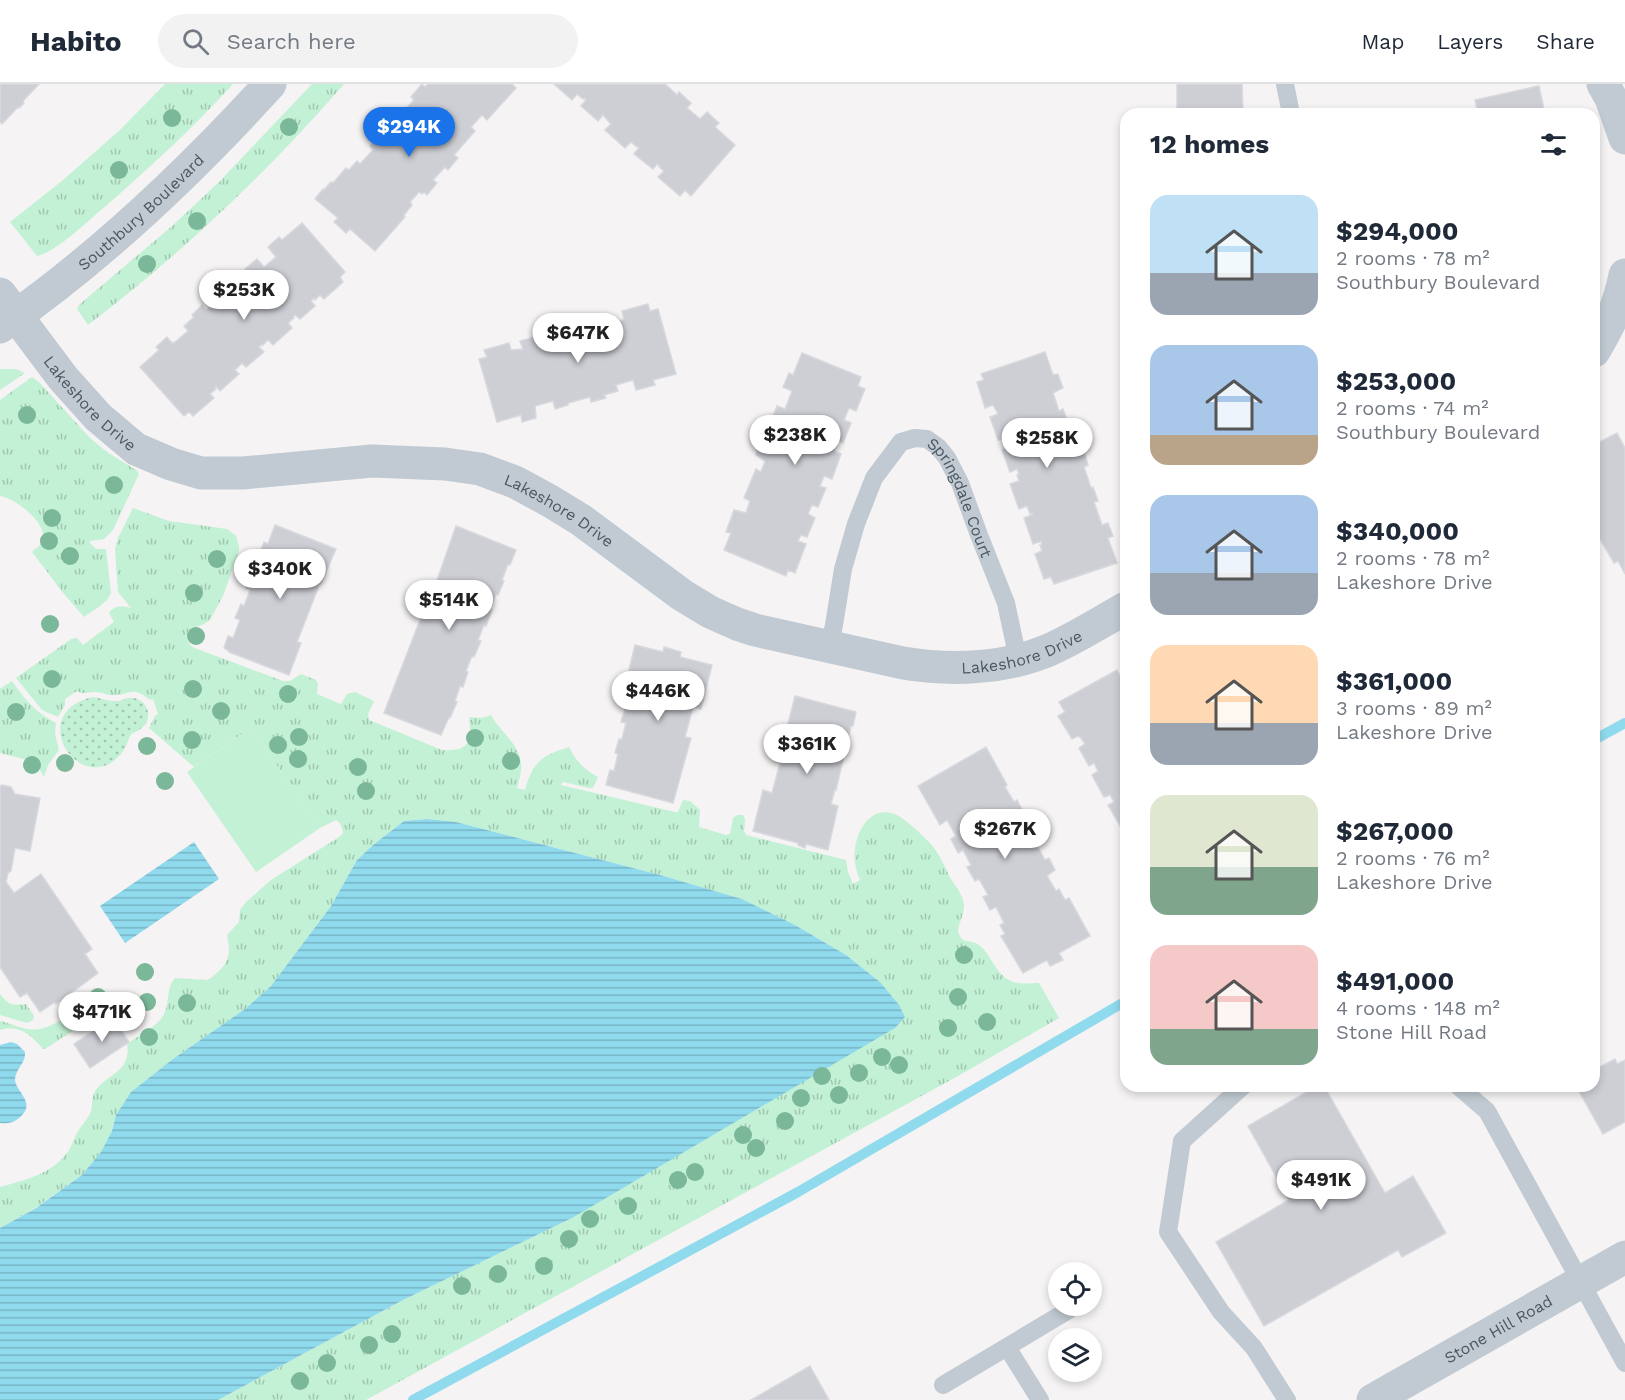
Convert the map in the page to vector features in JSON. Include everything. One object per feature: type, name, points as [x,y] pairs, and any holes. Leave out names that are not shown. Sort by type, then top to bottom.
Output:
[{"type":"street","name":"Southbury Boulevard","points":[[5,312],[112,241],[168,189],[270,84]]},
{"type":"street","points":[[1603,84],[1611,98],[1625,138]]},
{"type":"street","points":[[1600,341],[1611,324],[1623,291]]},
{"type":"street","name":"Lakeshore Drive","points":[[5,312],[98,417],[136,449],[171,464],[201,474],[243,473],[372,461],[445,464],[480,469],[515,482],[550,501],[581,520],[682,595],[710,612],[755,630],[926,667],[962,668],[1018,659],[1049,650],[1120,612]]},
{"type":"street","name":"Stone Hill Road","points":[[1372,1400],[1625,1257]]},
{"type":"lane","points":[[1285,84],[1290,108]]},
{"type":"lane","name":"Springdale Court","points":[[829,647],[843,569],[856,524],[874,478],[901,442],[915,438],[927,439],[938,447],[947,458],[960,483],[1006,603],[1018,659]]},
{"type":"lane","points":[[1236,1092],[1182,1142],[1168,1232],[1221,1312],[1254,1348],[1287,1400]]},
{"type":"lane","points":[[1465,1092],[1487,1111],[1625,1363]]},
{"type":"lane","points":[[943,1385],[1059,1316]]},
{"type":"lane","points":[[1007,1347],[1040,1400]]},
{"type":"green space","points":[[165,84],[233,84],[185,133],[117,196],[53,249],[37,256],[10,222],[120,130]]},
{"type":"green space","points":[[312,84],[344,84],[254,181],[190,241],[88,325],[77,309],[80,304],[171,227],[219,182]]},
{"type":"green space","points":[[0,369],[16,369],[25,373],[0,390]]},
{"type":"green space","points":[[32,377],[90,438],[139,474],[113,530],[104,539],[90,541],[96,549],[106,549],[111,593],[103,604],[84,617],[32,552],[42,542],[43,535],[36,520],[22,507],[0,496],[0,400]]},
{"type":"green space","points":[[133,508],[169,521],[227,529],[236,536],[239,551],[223,596],[210,620],[188,632],[188,640],[192,647],[283,681],[290,681],[301,674],[316,680],[317,694],[341,704],[347,694],[355,692],[374,701],[368,714],[369,720],[442,750],[464,747],[470,733],[469,717],[482,718],[491,715],[520,757],[521,770],[517,788],[525,790],[531,773],[545,757],[569,747],[581,765],[598,777],[593,788],[563,782],[561,785],[675,812],[678,812],[683,800],[690,801],[700,810],[699,827],[726,835],[730,834],[733,818],[743,815],[746,835],[846,860],[853,884],[860,880],[855,865],[855,855],[857,839],[862,827],[870,818],[881,813],[887,812],[898,816],[933,847],[961,894],[964,907],[958,931],[962,939],[979,945],[1001,974],[1011,981],[1039,983],[1059,1018],[958,1076],[366,1400],[218,1400],[403,1300],[572,1218],[880,982],[846,955],[795,925],[742,899],[660,875],[456,822],[427,819],[404,821],[357,860],[331,906],[271,986],[245,1009],[173,1059],[131,1092],[116,1115],[112,1131],[101,1152],[82,1175],[35,1208],[0,1228],[0,1187],[44,1172],[68,1152],[78,1131],[90,1114],[95,1091],[126,1060],[127,1044],[161,1019],[166,1009],[170,986],[175,978],[208,980],[214,975],[224,966],[229,950],[227,935],[239,922],[240,910],[246,902],[271,880],[343,833],[341,825],[336,820],[320,828],[251,728],[194,767],[149,728],[158,714],[153,699],[150,700],[135,692],[112,695],[77,691],[65,699],[65,705],[58,717],[42,710],[16,678],[71,639],[77,638],[83,645],[114,622],[109,613],[116,607],[131,608],[118,592],[115,549]]},
{"type":"green space","points":[[12,681],[31,705],[56,723],[55,734],[59,750],[48,765],[44,777],[35,762],[0,753],[0,689]]},
{"type":"green space","points":[[93,697],[115,701],[136,698],[144,704],[148,711],[148,718],[139,730],[131,734],[120,755],[105,766],[89,767],[76,760],[66,748],[60,734],[62,719],[72,706]]},
{"type":"green space","points":[[251,728],[320,828],[256,872],[187,772]]},
{"type":"green space","points":[[0,994],[11,1004],[26,1004],[34,1016],[33,1020],[27,1023],[0,1015]]},
{"type":"green space","points":[[77,1010],[85,1023],[45,1049],[24,1032],[13,1028],[0,1030],[0,1021],[28,1029],[43,1028]]},
{"type":"water","points":[[427,819],[456,822],[660,875],[742,899],[795,925],[846,955],[880,982],[899,1005],[905,1017],[895,1028],[572,1218],[403,1300],[218,1400],[0,1400],[0,1228],[36,1208],[82,1175],[101,1152],[112,1131],[116,1115],[131,1092],[173,1059],[245,1009],[271,986],[331,906],[357,860],[404,821]]},
{"type":"water","points":[[194,842],[219,879],[125,943],[100,906]]},
{"type":"water","points":[[11,1042],[17,1044],[25,1052],[15,1079],[26,1102],[26,1107],[19,1118],[8,1123],[0,1123],[0,1045]]},
{"type":"building","points":[[0,84],[39,84],[23,101],[24,103],[2,124],[0,122]]},
{"type":"building","points":[[422,84],[425,87],[428,84],[512,84],[516,88],[487,120],[482,115],[471,127],[475,131],[454,155],[458,158],[448,170],[445,167],[433,180],[437,183],[427,195],[419,192],[410,202],[412,205],[404,215],[405,217],[375,251],[350,229],[346,233],[334,222],[338,218],[315,199],[346,168],[349,170],[357,161],[360,164],[373,150],[370,146],[379,136],[382,138],[394,125],[390,122],[414,100],[411,97]]},
{"type":"building","points":[[554,84],[665,84],[677,95],[679,92],[691,103],[687,108],[700,119],[707,112],[719,123],[715,127],[735,145],[691,196],[685,190],[680,196],[658,177],[664,171],[660,166],[657,164],[653,169],[634,154],[638,146],[631,142],[625,148],[605,130],[611,124],[603,115],[598,121],[581,106],[586,100],[584,98],[577,94],[572,100]]},
{"type":"building","points":[[1177,84],[1242,84],[1243,108],[1177,108]]},
{"type":"building","points":[[1539,86],[1544,108],[1477,108],[1475,100]]},
{"type":"building","points":[[302,223],[345,272],[340,277],[343,282],[324,299],[320,295],[315,300],[314,298],[311,301],[315,306],[300,319],[295,315],[288,323],[292,328],[273,345],[268,340],[259,347],[264,352],[246,367],[242,363],[235,370],[239,374],[220,391],[216,386],[210,394],[214,398],[193,416],[189,412],[184,416],[140,367],[159,350],[156,347],[167,337],[174,343],[188,331],[184,326],[194,317],[192,315],[202,305],[206,310],[221,297],[216,291],[226,281],[231,287],[248,272],[245,269],[257,259],[264,267],[276,257],[268,247],[279,237],[282,240]]},
{"type":"building","points":[[648,304],[650,311],[658,309],[676,374],[653,380],[655,385],[636,390],[633,380],[616,385],[618,391],[604,395],[606,398],[591,402],[590,397],[555,409],[553,401],[535,406],[536,418],[522,422],[521,415],[497,422],[479,359],[487,357],[484,350],[509,343],[511,350],[523,349],[520,341],[543,335],[545,342],[549,341],[555,338],[553,330],[578,323],[581,331],[589,330],[592,329],[589,322],[612,316],[615,324],[624,319],[622,311]]},
{"type":"building","points":[[1045,352],[1053,375],[1058,374],[1063,388],[1053,393],[1059,411],[1063,409],[1068,422],[1070,421],[1075,433],[1071,434],[1077,454],[1084,452],[1088,465],[1084,467],[1098,501],[1094,502],[1102,525],[1108,523],[1113,536],[1108,538],[1117,563],[1054,584],[1051,577],[1044,579],[1035,554],[1042,551],[1041,541],[1033,544],[1024,518],[1032,513],[1030,514],[1027,506],[1019,509],[1010,484],[1019,481],[1017,475],[1019,474],[1017,469],[1010,472],[1002,450],[1009,447],[1006,438],[998,440],[990,417],[998,414],[993,405],[985,408],[977,382],[984,380],[981,374]]},
{"type":"building","points":[[802,353],[861,377],[858,386],[865,389],[856,411],[849,408],[844,420],[851,423],[843,443],[838,441],[834,451],[841,454],[832,479],[824,476],[820,486],[826,488],[818,507],[812,505],[808,514],[815,518],[807,537],[801,535],[798,541],[806,544],[795,573],[788,570],[786,576],[724,550],[731,533],[726,532],[734,510],[746,513],[750,501],[744,498],[756,469],[761,472],[765,461],[756,455],[757,450],[761,440],[767,442],[770,430],[768,429],[777,406],[785,409],[792,391],[783,387],[789,373],[793,375]]},
{"type":"building","points":[[1617,433],[1625,448],[1625,574],[1618,561],[1614,563],[1600,539],[1600,442]]},
{"type":"building","points":[[275,525],[336,549],[297,642],[301,643],[289,675],[224,648],[228,636],[233,638],[240,620],[235,618],[241,604],[244,606],[250,590],[246,588],[252,573],[257,574],[263,559],[258,557],[264,542],[268,544]]},
{"type":"building","points":[[456,526],[516,550],[510,565],[508,564],[498,595],[496,594],[486,626],[484,625],[478,640],[481,641],[466,671],[468,672],[463,687],[460,686],[455,701],[457,702],[441,735],[384,713],[432,589],[434,589]]},
{"type":"building","points":[[635,645],[663,652],[664,647],[681,652],[680,657],[712,665],[701,709],[693,707],[685,737],[691,738],[673,803],[606,785],[610,770],[614,771],[618,754],[615,753],[626,723],[621,722],[626,706],[630,707],[633,693],[624,691]]},
{"type":"building","points":[[1117,670],[1120,676],[1120,826],[1108,805],[1114,802],[1110,795],[1104,797],[1092,775],[1098,771],[1094,763],[1089,766],[1079,748],[1085,744],[1078,736],[1072,739],[1058,716],[1065,712],[1059,702]]},
{"type":"building","points":[[795,696],[856,712],[831,804],[838,806],[828,850],[806,844],[805,848],[798,843],[753,831],[763,790],[772,793],[780,763],[774,761],[783,727],[787,728]]},
{"type":"building","points":[[986,747],[1007,785],[1005,787],[1014,802],[1017,800],[1024,813],[1017,818],[1026,833],[1029,831],[1045,860],[1049,858],[1055,870],[1047,876],[1065,900],[1069,898],[1090,936],[1059,953],[1063,960],[1050,966],[1047,960],[1023,973],[1001,936],[1005,934],[1000,925],[1004,923],[996,907],[990,910],[983,897],[988,895],[979,879],[975,881],[967,867],[971,865],[963,850],[958,853],[951,839],[956,836],[947,820],[940,825],[918,786]]},
{"type":"building","points":[[0,786],[11,787],[15,794],[40,798],[30,851],[15,848],[11,871],[8,873],[6,882],[14,893],[41,874],[92,949],[85,954],[98,973],[56,1004],[55,1002],[40,1012],[27,993],[20,997],[0,967]]},
{"type":"building","points":[[113,1018],[129,1042],[90,1068],[74,1044]]},
{"type":"building","points":[[1615,1059],[1617,1064],[1625,1060],[1625,1122],[1603,1134],[1579,1092],[1600,1092],[1600,1067]]},
{"type":"building","points":[[1307,1092],[1327,1092],[1385,1193],[1413,1176],[1446,1233],[1402,1257],[1398,1250],[1264,1326],[1216,1242],[1289,1200],[1248,1126]]},
{"type":"building","points":[[810,1366],[829,1400],[751,1400]]},
{"type":"waterway","points":[[1600,737],[1625,723]]},
{"type":"waterway","points":[[413,1400],[798,1192],[1120,1004]]}]
